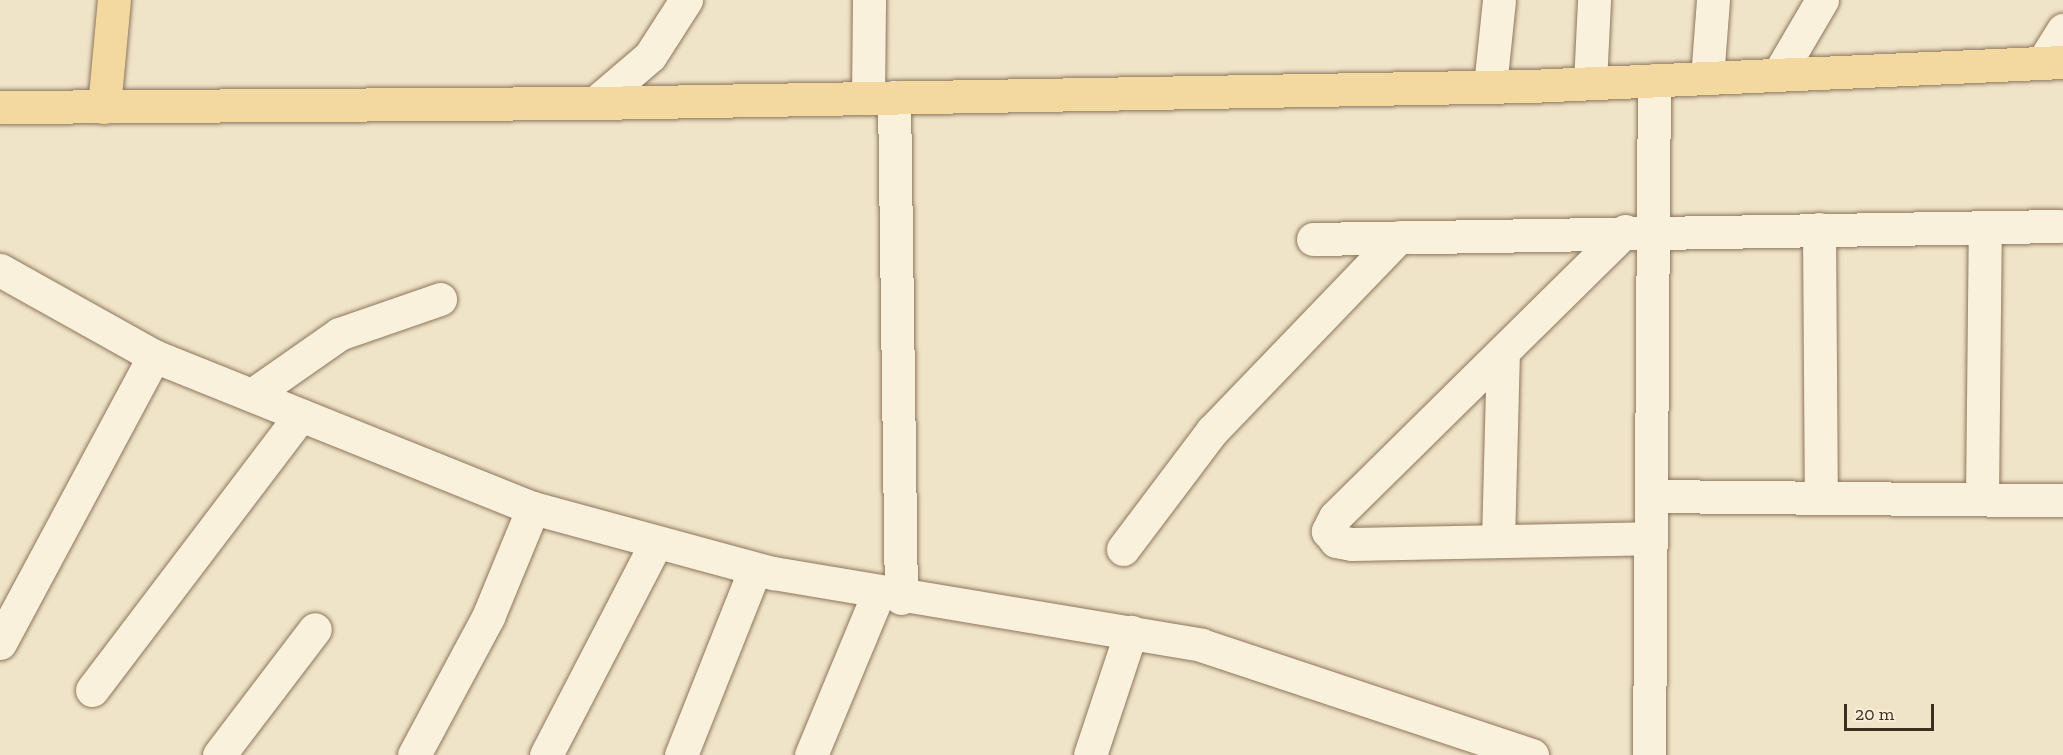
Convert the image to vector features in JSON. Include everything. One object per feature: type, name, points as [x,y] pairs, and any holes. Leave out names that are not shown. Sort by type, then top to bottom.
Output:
[{"type":"main road","points":[[104,107],[114,0]]},
{"type":"main road","points":[[0,107],[595,103],[1490,86],[2053,62]]},
{"type":"street","points":[[595,103],[650,56],[686,0]]},
{"type":"street","points":[[817,753],[890,596],[881,98],[868,0]]},
{"type":"street","points":[[1490,86],[1499,0]]},
{"type":"street","points":[[1590,83],[1594,0]]},
{"type":"street","points":[[1707,78],[1713,0]]},
{"type":"street","points":[[1778,75],[1822,0]]},
{"type":"street","points":[[2053,62],[2063,30]]},
{"type":"street","points":[[1649,755],[1651,496],[1639,231],[1654,80]]},
{"type":"street","points":[[1313,239],[1639,231],[2059,226]]},
{"type":"street","points":[[1982,499],[1985,227]]},
{"type":"street","points":[[1819,229],[1821,498]]},
{"type":"street","points":[[1639,231],[1503,352],[1335,517],[1328,531],[1336,541],[1351,544],[1650,538]]},
{"type":"street","points":[[1124,549],[1212,431],[1399,237]]},
{"type":"street","points":[[0,270],[154,356],[533,508],[755,569],[890,596],[1131,632],[1273,667],[1532,755]]},
{"type":"street","points":[[252,395],[339,334],[440,299]]},
{"type":"street","points":[[1498,541],[1503,352]]},
{"type":"street","points":[[0,643],[154,356]]},
{"type":"street","points":[[92,690],[301,415]]},
{"type":"street","points":[[1651,496],[2063,500]]},
{"type":"street","points":[[414,755],[488,617],[533,508]]},
{"type":"street","points":[[546,755],[656,543]]},
{"type":"street","points":[[681,755],[755,569]]},
{"type":"street","points":[[219,755],[315,629]]},
{"type":"street","points":[[1090,755],[1131,632]]}]
